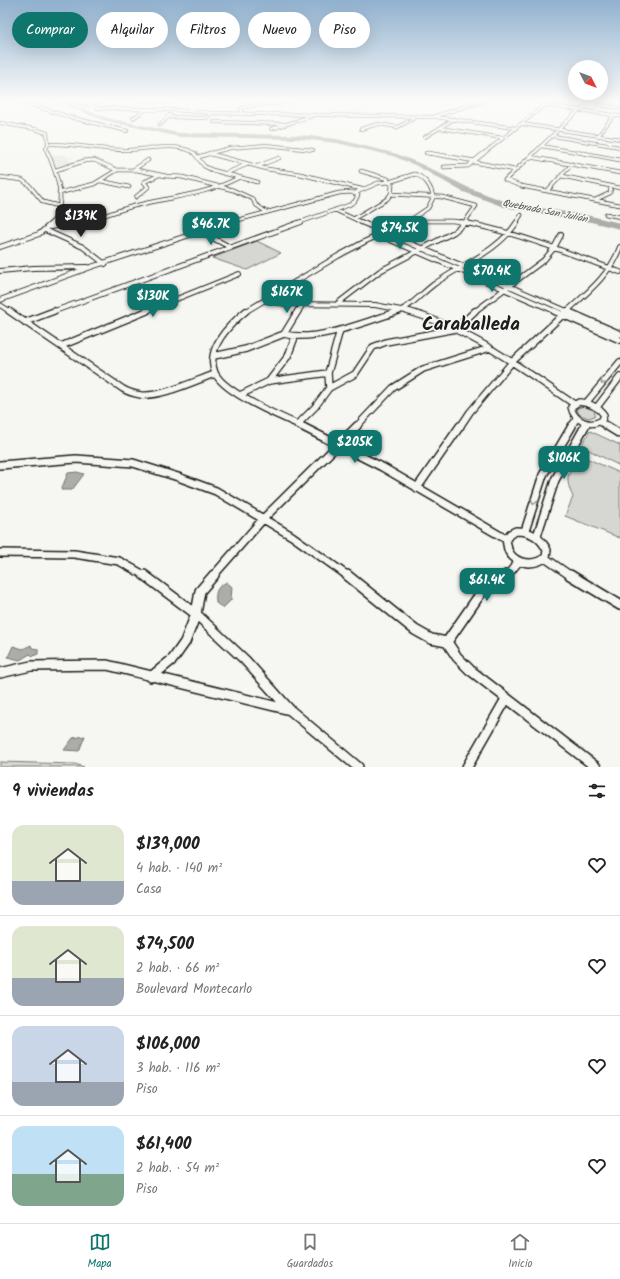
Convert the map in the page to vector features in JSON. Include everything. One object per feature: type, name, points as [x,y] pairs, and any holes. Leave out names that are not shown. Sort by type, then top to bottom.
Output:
[{"type":"street","points":[[0,247],[45,230],[50,227],[57,218],[59,193],[56,170],[46,149],[48,144],[48,136]]},
{"type":"street","points":[[489,136],[503,138]]},
{"type":"street","points":[[444,167],[464,167],[475,161],[506,136]]},
{"type":"street","points":[[620,147],[553,136],[506,177],[505,180],[507,182],[620,206]]},
{"type":"street","points":[[598,136],[620,140]]},
{"type":"street","points":[[48,144],[68,144],[124,150],[161,148],[187,149],[195,153],[207,167],[224,174],[257,182]]},
{"type":"street","points":[[198,157],[230,148],[266,145],[313,150]]},
{"type":"street","points":[[541,146],[620,160]]},
{"type":"street","points":[[157,151],[161,148]]},
{"type":"street","points":[[426,153],[475,161],[515,170]]},
{"type":"street","points":[[211,154],[275,171],[300,174],[361,189]]},
{"type":"street","points":[[530,157],[620,173]]},
{"type":"street","points":[[258,166],[279,158]]},
{"type":"street","points":[[56,170],[90,160],[98,161],[117,170],[132,170],[182,177],[233,190],[253,199],[255,204],[266,212]]},
{"type":"street","points":[[132,170],[148,160]]},
{"type":"street","points":[[224,174],[249,164]]},
{"type":"street","points":[[548,190],[572,164]]},
{"type":"street","points":[[59,193],[86,187],[101,181],[117,170]]},
{"type":"street","points":[[361,171],[388,179],[388,182],[392,185],[392,194]]},
{"type":"street","points":[[136,197],[148,187],[144,182],[159,174]]},
{"type":"street","points":[[0,300],[91,267],[105,264],[266,212],[334,194],[345,192],[355,193],[361,189],[378,183],[388,182],[418,174],[428,185],[433,194],[433,200],[428,208],[411,221],[381,232],[248,310],[231,324],[223,334],[214,356],[213,367],[215,374],[227,387],[240,395],[297,425],[340,445],[506,539]]},
{"type":"street","points":[[562,176],[620,188]]},
{"type":"street","points":[[0,177],[20,178],[34,188],[43,202],[59,206]]},
{"type":"street","points":[[50,227],[83,223],[135,206],[171,200],[218,187],[238,178]]},
{"type":"street","points":[[101,181],[128,187]]},
{"type":"street","points":[[595,200],[608,195],[611,187]]},
{"type":"street","points":[[25,322],[335,210],[357,200],[358,195],[355,193]]},
{"type":"street","points":[[338,303],[380,271],[448,236],[466,222],[476,206],[452,198],[433,194],[392,194],[383,202],[355,218]]},
{"type":"street","points":[[335,210],[506,288],[620,334]]},
{"type":"street","points":[[284,334],[295,337],[340,330],[403,310],[425,291],[492,248],[510,233],[521,214]]},
{"type":"street","points":[[606,214],[620,217]]},
{"type":"street","points":[[411,221],[466,222],[510,233],[620,272]]},
{"type":"street","points":[[45,230],[83,248],[105,264]]},
{"type":"street","points":[[201,232],[230,247]]},
{"type":"street","points":[[381,232],[388,239],[415,252],[457,270],[506,288]]},
{"type":"street","points":[[297,425],[315,407],[329,388],[355,374],[373,347],[379,344],[456,329],[479,308],[536,267],[554,248],[561,236]]},
{"type":"street","points":[[417,488],[462,422],[512,362],[594,288],[610,268],[618,255],[620,247]]},
{"type":"street","points":[[0,271],[33,268],[91,267]]},
{"type":"street","points":[[61,346],[239,274]]},
{"type":"street","points":[[264,300],[303,304],[338,303],[380,306],[403,310],[456,329],[490,348],[574,404],[586,403],[597,407],[604,415],[600,422]]},
{"type":"street","points":[[214,356],[246,349],[284,334],[303,304]]},
{"type":"street","points":[[0,305],[123,389],[133,394],[143,395],[158,392],[215,374]]},
{"type":"street","points":[[565,313],[620,340]]},
{"type":"street","points":[[329,388],[328,373],[340,330]]},
{"type":"street","points":[[269,381],[288,359],[293,348],[295,337]]},
{"type":"street","points":[[151,677],[173,659],[185,642],[196,614],[200,591],[264,518],[340,445],[393,388],[423,369],[490,348]]},
{"type":"street","points":[[586,403],[620,362]]},
{"type":"street","points":[[240,395],[269,381],[328,373]]},
{"type":"street","points":[[597,407],[620,378]]},
{"type":"street","points":[[574,404],[571,407],[571,411],[577,418],[587,423],[600,422],[620,434]]},
{"type":"street","points":[[524,531],[543,475],[577,418]]},
{"type":"street","points":[[537,536],[557,475],[587,423]]},
{"type":"street","points":[[0,465],[76,459],[133,464],[178,477],[216,491],[264,518],[292,536],[353,579],[415,630],[431,639],[447,642],[456,657],[470,670],[596,767]]},
{"type":"street","points":[[516,531],[524,531],[537,536],[544,543],[547,551],[545,558],[541,562],[526,564],[519,561],[508,551],[506,539],[510,534],[516,531]]},
{"type":"street","points":[[0,553],[74,554],[119,561],[150,578],[196,614],[245,660],[290,710],[358,767]]},
{"type":"street","points":[[545,558],[582,583],[620,605]]},
{"type":"street","points":[[447,642],[483,590],[508,575],[519,561]]},
{"type":"street","points":[[0,673],[31,666],[106,665],[290,710]]},
{"type":"street","points":[[467,767],[506,699]]},
{"type":"shaded area","points":[[65,154],[67,157],[74,158],[68,159],[74,163],[56,167],[51,156]]},
{"type":"shaded area","points":[[257,241],[281,253],[247,270],[212,258]]},
{"type":"shaded area","points":[[583,406],[594,410],[595,416],[589,418],[580,415],[576,409]]},
{"type":"shaded area","points":[[590,431],[620,445],[620,466],[581,446]]},
{"type":"shaded area","points":[[586,458],[620,473],[620,538],[565,516],[573,497],[568,484],[569,474],[575,466]]},
{"type":"shaded area","points":[[77,472],[84,474],[72,490],[61,490],[68,473]]},
{"type":"shaded area","points":[[227,582],[232,587],[231,600],[223,608],[216,603],[216,593],[220,586]]},
{"type":"shaded area","points":[[31,645],[32,648],[38,649],[38,654],[33,656],[30,654],[20,660],[8,657],[13,646],[23,649]]},
{"type":"shaded area","points":[[85,736],[79,751],[64,750],[73,738]]},
{"type":"shaded area","points":[[0,762],[75,764],[84,767],[0,767]]},
{"type":"waterway","name":"Quebrada San Julián","points":[[201,136],[300,137],[337,141],[395,155],[419,165],[464,189],[507,205],[591,219],[620,226]]},
{"type":"district","name":"Caraballeda","points":[[471,325]]}]
